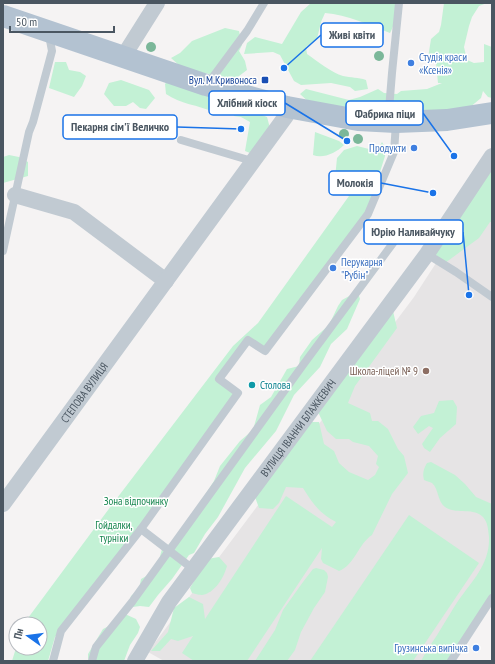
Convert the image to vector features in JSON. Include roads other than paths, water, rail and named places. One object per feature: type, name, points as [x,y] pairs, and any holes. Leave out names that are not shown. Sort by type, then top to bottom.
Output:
[{"type":"main road","points":[[3,16],[206,85],[286,106],[358,120],[392,122],[447,120],[492,112]]},
{"type":"street","points":[[123,57],[157,3]]},
{"type":"street","name":"СТЕПОВА ВУЛИЦЯ","points":[[3,504],[286,116],[286,106]]},
{"type":"street","name":"ВУЛИЦЯ ІВАННИ БЛАЖКЕВИЧ","points":[[135,661],[169,602],[427,254],[492,156]]},
{"type":"street","points":[[15,195],[74,212],[166,281]]},
{"type":"lane","points":[[206,85],[247,31],[264,3]]},
{"type":"lane","points":[[53,661],[61,631],[141,529],[238,393],[219,380],[248,340],[265,351],[368,214],[394,152],[392,122],[392,74],[399,3]]},
{"type":"lane","points":[[3,251],[29,132],[52,51],[48,31]]},
{"type":"lane","points":[[181,140],[252,161]]},
{"type":"lane","points":[[92,661],[96,647],[136,596],[303,364],[399,235]]},
{"type":"lane","points":[[427,254],[492,297]]},
{"type":"lane","points":[[141,529],[193,569]]},
{"type":"lane","points":[[451,661],[492,598]]},
{"type":"place","name":"Студія краси «Ксенія»","points":[[411,63]]},
{"type":"place","name":"Живі квіти","points":[[284,68]]},
{"type":"place","name":"Вул. М.Кривоноса","points":[[265,80]]},
{"type":"place","name":"Пекарня сім'ї Величко","points":[[241,129]]},
{"type":"place","name":"Хлібний кіоск","points":[[347,141]]},
{"type":"place","name":"Продукти","points":[[414,148]]},
{"type":"place","name":"Фабрика піци","points":[[454,156]]},
{"type":"place","name":"Молокія","points":[[433,193]]},
{"type":"place","name":"Перукарня \"Рубін\"","points":[[333,268]]},
{"type":"place","name":"Юрію Наливайчуку","points":[[469,295]]},
{"type":"place","name":"Школа-ліцей № 9","points":[[426,371]]},
{"type":"place","name":"Столова","points":[[252,385]]},
{"type":"place","name":"Грузинська випічка","points":[[476,648]]},
{"type":"park label","name":"Зона відпочинку","points":[[136,501]]},
{"type":"park label","name":"Гойдалки, турніки","points":[[114,531]]}]
